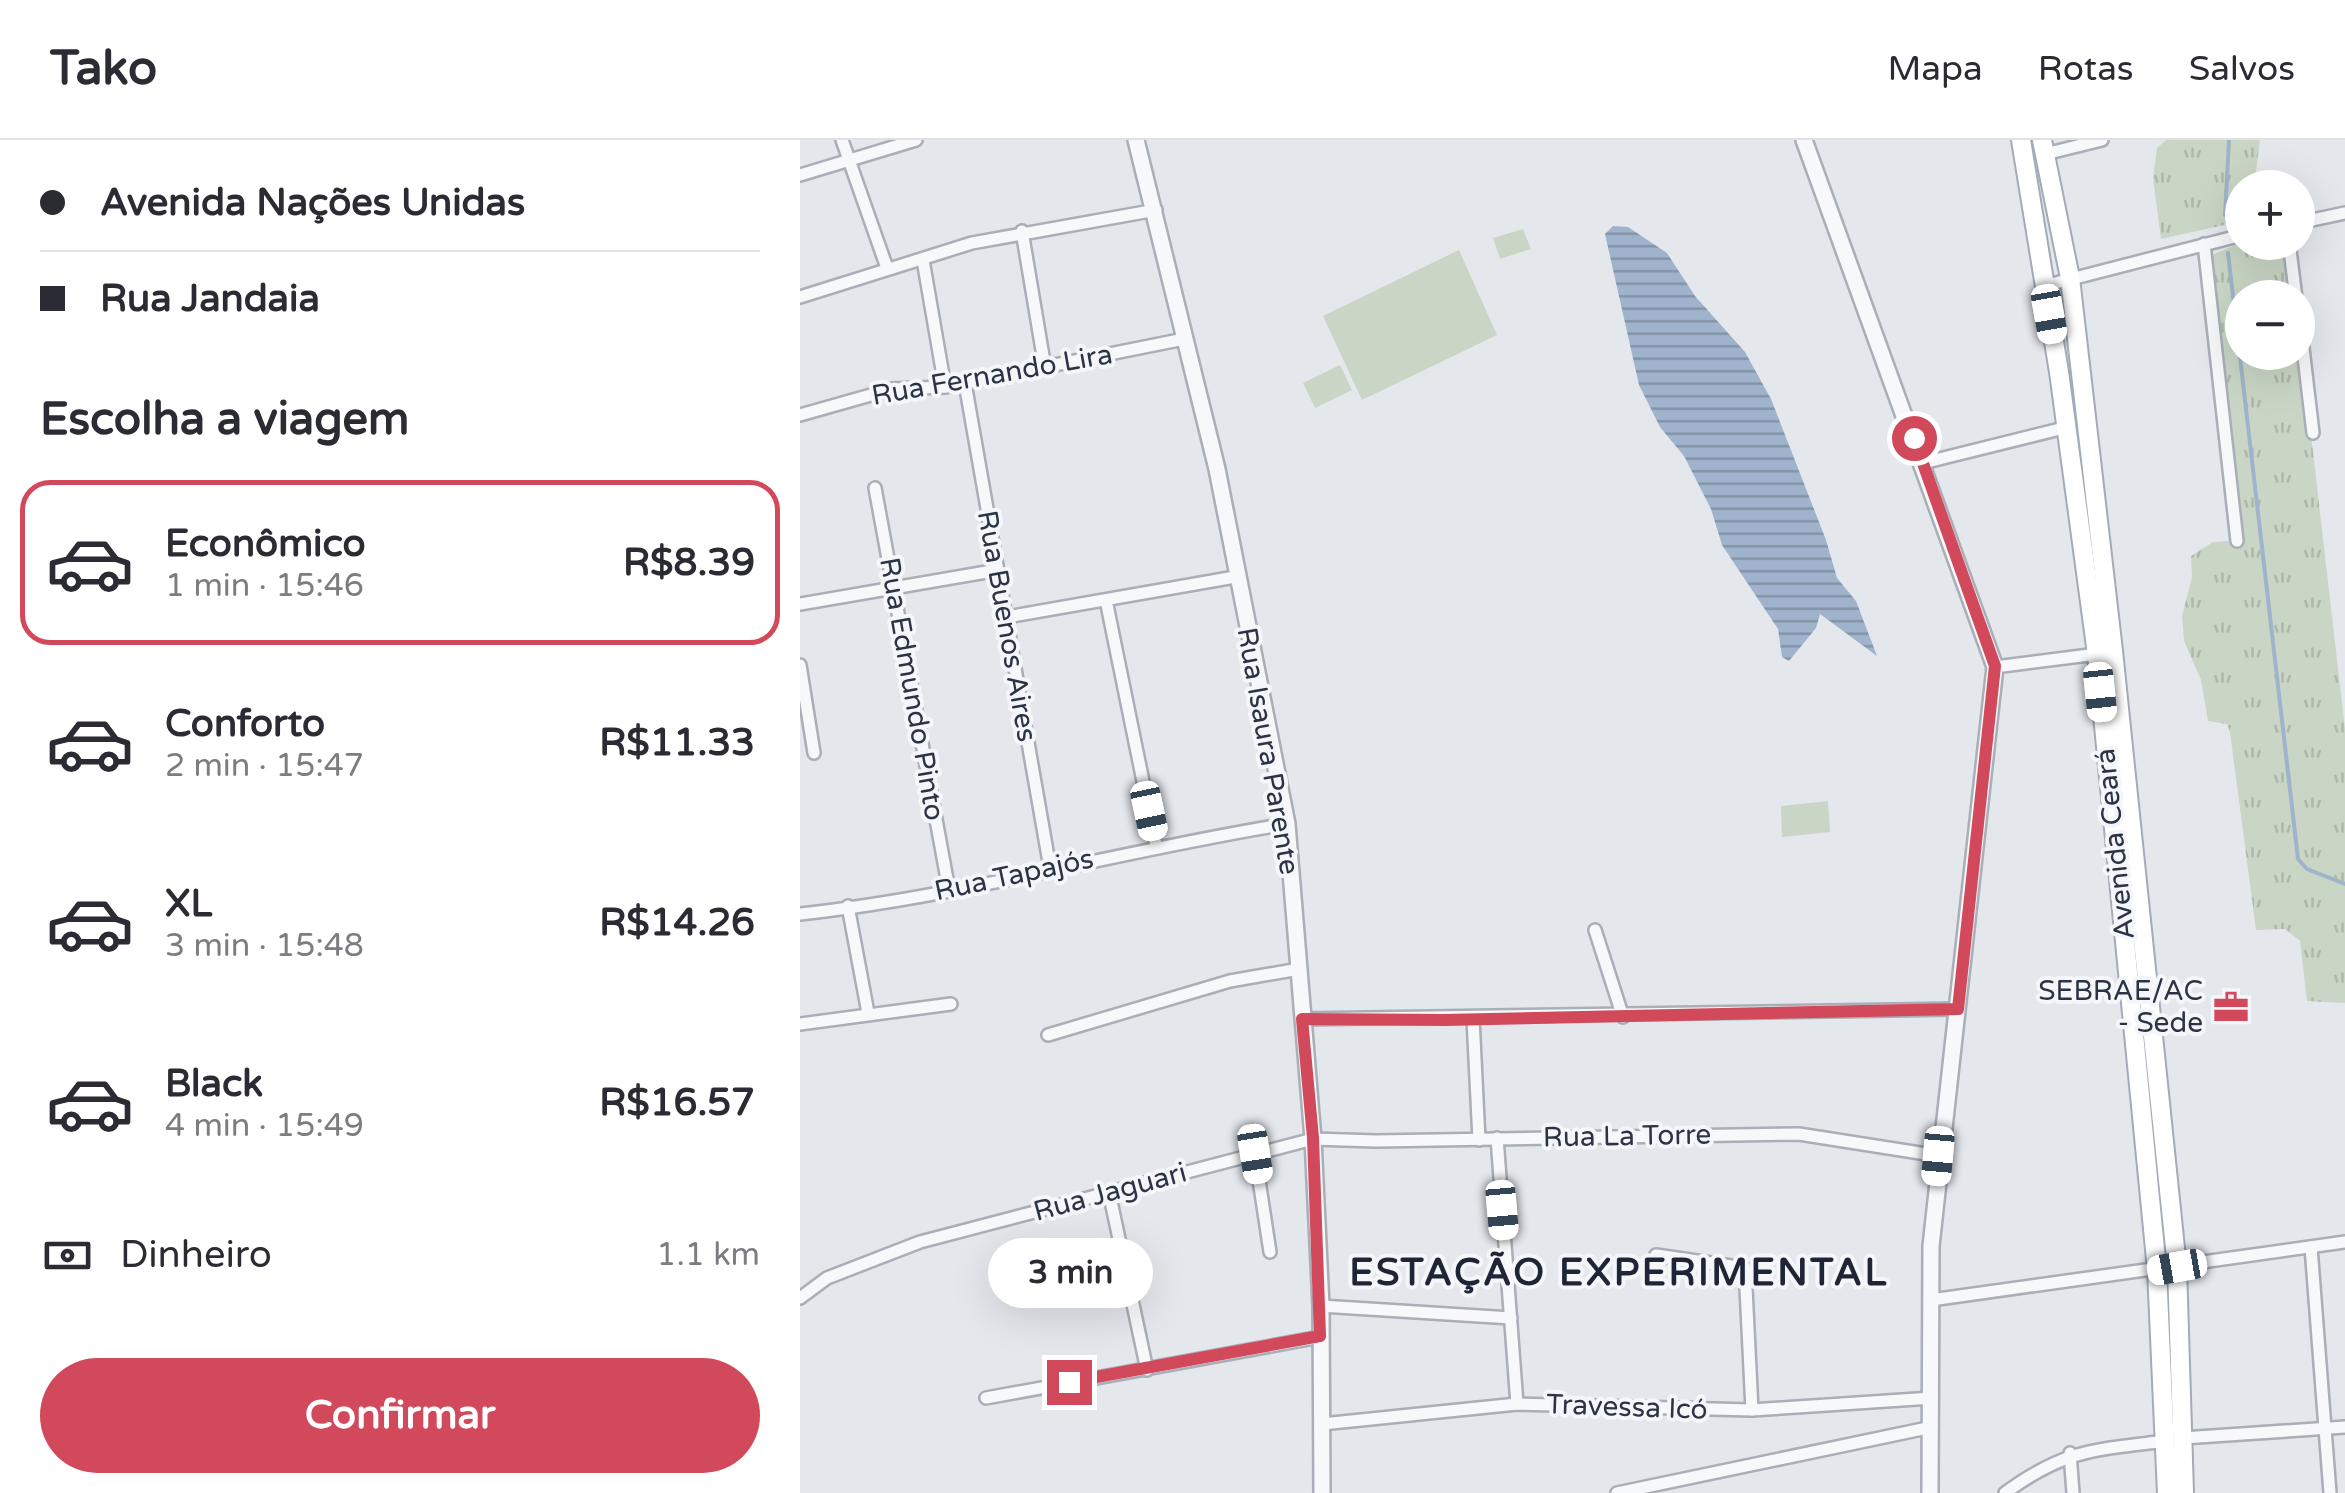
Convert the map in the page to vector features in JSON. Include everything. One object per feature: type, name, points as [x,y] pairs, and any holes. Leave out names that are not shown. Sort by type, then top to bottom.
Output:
[{"type":"main road","name":"Avenida Ceará","points":[[2021,140],[2059,372],[2096,654],[2157,1270],[2184,1493]]},
{"type":"main road","name":"Avenida Ceará","points":[[2044,147],[2070,278],[2087,408],[2177,1267],[2175,1440],[2167,1493]]},
{"type":"main road","points":[[2059,372],[2071,378],[2087,408]]},
{"type":"main road","points":[[2070,454],[2080,474],[2095,482]]},
{"type":"street","points":[[842,140],[887,268]]},
{"type":"street","points":[[800,175],[916,140]]},
{"type":"street","name":"Rua Isaura Parente","points":[[1136,140],[1217,469],[1287,824],[1313,1138],[1322,1306],[1322,1493]]},
{"type":"street","points":[[1804,140],[1995,666],[1938,1156],[1931,1300],[1930,1493]]},
{"type":"street","points":[[2044,147],[2102,140]]},
{"type":"street","points":[[800,298],[887,268],[1022,231],[1156,210]]},
{"type":"street","points":[[2315,219],[2345,213]]},
{"type":"street","points":[[1022,231],[1045,368]]},
{"type":"street","points":[[2044,286],[2225,238]]},
{"type":"street","points":[[2204,244],[2237,542]]},
{"type":"street","points":[[924,260],[945,387]]},
{"type":"street","name":"Rua Fernando Lira","points":[[800,414],[892,390],[945,387],[1184,339]]},
{"type":"street","points":[[2306,370],[2314,433]]},
{"type":"street","name":"Rua Buenos Aires","points":[[965,383],[1050,868]]},
{"type":"street","points":[[1923,464],[2064,428]]},
{"type":"street","name":"Rua Edmundo Pinto","points":[[875,488],[949,890]]},
{"type":"street","points":[[800,604],[998,570]]},
{"type":"street","points":[[1007,617],[1236,577]]},
{"type":"street","points":[[1106,600],[1156,845]]},
{"type":"street","points":[[1995,666],[2096,654]]},
{"type":"street","points":[[800,665],[805,726],[814,753]]},
{"type":"street","name":"Rua Tapajós","points":[[800,914],[949,890],[1156,845],[1287,824]]},
{"type":"street","points":[[848,906],[868,1013]]},
{"type":"street","points":[[1595,930],[1623,1017]]},
{"type":"street","points":[[1048,1035],[1230,981],[1299,969]]},
{"type":"street","points":[[800,1024],[950,1004]]},
{"type":"street","points":[[1302,1019],[1958,1009]]},
{"type":"street","points":[[1473,1018],[1478,1140]]},
{"type":"street","name":"Rua La Torre","points":[[1313,1138],[1478,1140],[1798,1134],[1938,1156]]},
{"type":"street","name":"Rua Jaguari","points":[[800,1298],[827,1278],[920,1242],[1313,1138]]},
{"type":"street","points":[[1497,1138],[1516,1404]]},
{"type":"street","points":[[1255,1154],[1270,1252]]},
{"type":"street","points":[[1110,1192],[1147,1370]]},
{"type":"street","points":[[1931,1300],[2345,1242]]},
{"type":"street","points":[[2311,1248],[2330,1493]]},
{"type":"street","points":[[1656,1255],[1745,1268],[1752,1410]]},
{"type":"street","points":[[1322,1306],[1511,1318]]},
{"type":"street","points":[[986,1398],[1320,1336]]},
{"type":"street","name":"Travessa Icó","points":[[1322,1424],[1516,1404],[1752,1410],[1932,1398]]},
{"type":"street","points":[[1616,1493],[1932,1427]]},
{"type":"street","points":[[2005,1493],[2042,1466],[2070,1453],[2175,1440],[2345,1427]]},
{"type":"street","points":[[2070,1453],[2073,1493]]},
{"type":"green space","points":[[2166,140],[2260,140],[2256,170],[2225,170],[2225,225],[2161,239],[2153,178],[2157,148]]},
{"type":"green space","points":[[1523,229],[1531,249],[1500,259],[1493,238]]},
{"type":"green space","points":[[2225,249],[2225,260],[2290,260],[2293,280],[2225,280],[2225,370],[2304,370],[2345,729],[2345,1003],[2307,1001],[2300,941],[2285,929],[2256,930],[2230,732],[2227,724],[2208,721],[2201,680],[2184,641],[2182,616],[2192,577],[2191,556],[2213,542],[2244,540],[2212,255]]},
{"type":"green space","points":[[1459,250],[1497,335],[1362,400],[1323,316]]},
{"type":"green space","points":[[1340,365],[1352,390],[1315,408],[1303,383]]},
{"type":"green space","points":[[1828,801],[1830,832],[1782,837],[1781,806]]},
{"type":"water","points":[[1613,226],[1628,227],[1667,253],[1695,296],[1745,352],[1771,399],[1837,578],[1856,601],[1877,656],[1820,614],[1816,628],[1789,661],[1782,657],[1778,629],[1722,545],[1711,509],[1684,456],[1660,427],[1639,385],[1605,234]]},
{"type":"waterway","points":[[2227,170],[2229,140]]},
{"type":"waterway","points":[[2229,260],[2298,859],[2307,869],[2345,884]]},
{"type":"place","name":"SEBRAE/AC - Sede","points":[[2231,1007]]},
{"type":"district","name":"ESTAÇÃO EXPERIMENTAL","points":[[1619,1273]]},
{"type":"route","points":[[1069,1382],[1320,1336],[1322,1306],[1313,1138],[1302,1019],[1444,1020],[1958,1009],[1986,778],[1995,666],[1914,438]]}]
